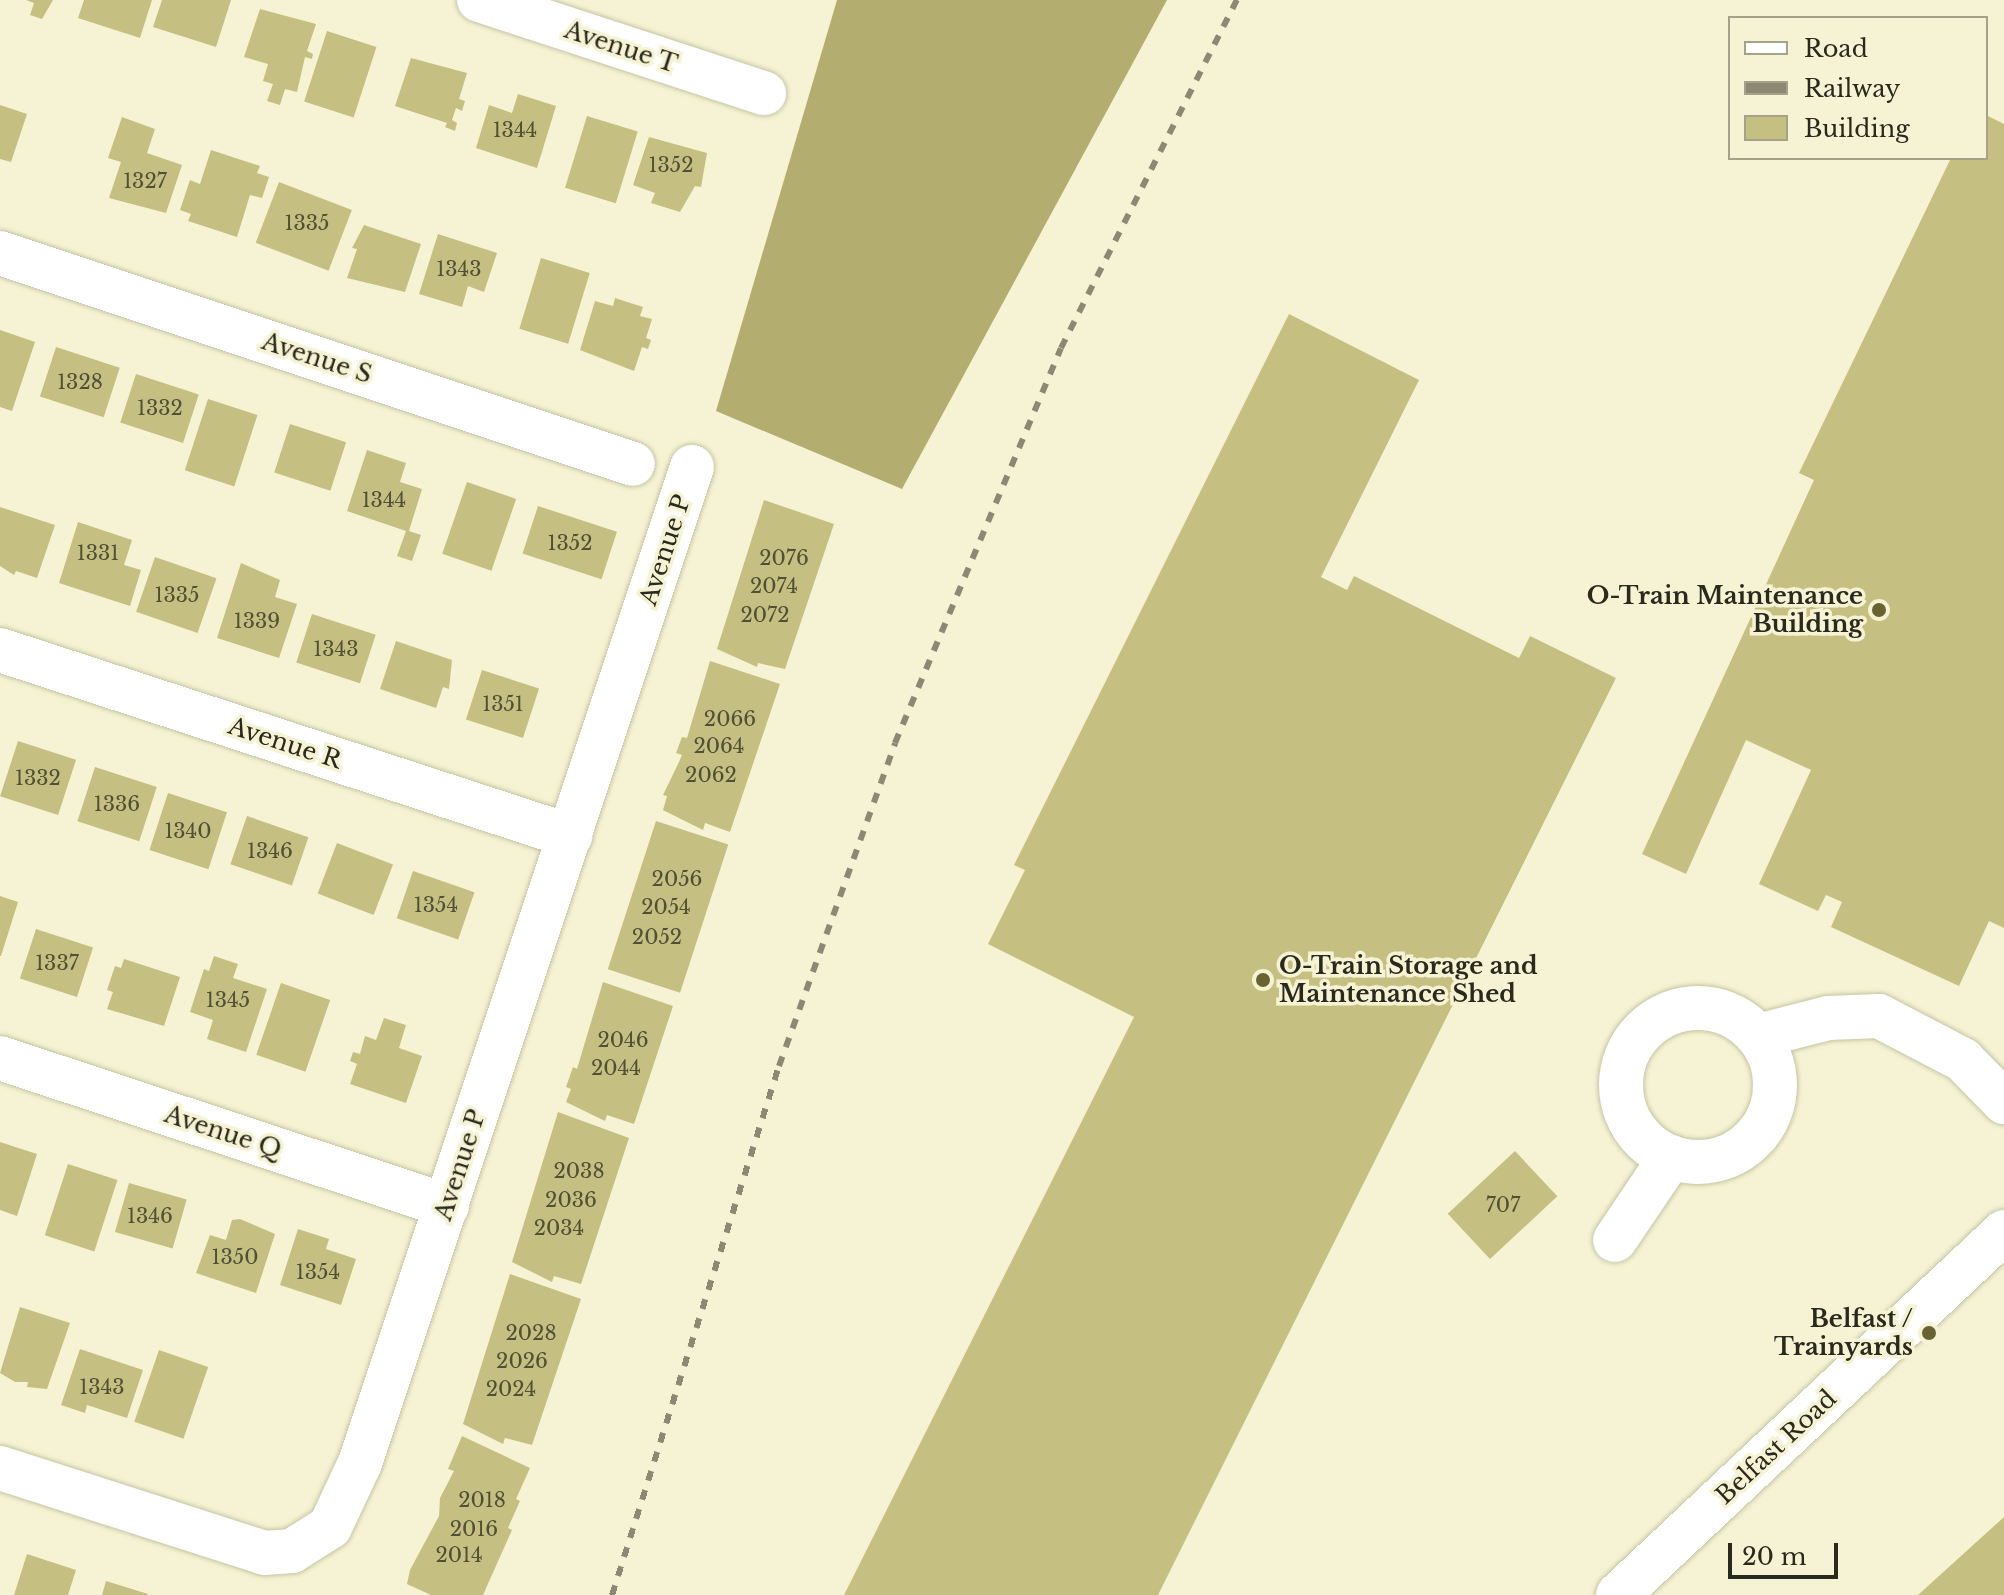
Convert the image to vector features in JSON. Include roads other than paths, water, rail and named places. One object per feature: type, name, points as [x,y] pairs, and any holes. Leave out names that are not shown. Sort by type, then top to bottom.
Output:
[{"type":"street","name":"Avenue T","points":[[479,0],[764,93]]},
{"type":"street","name":"Avenue S","points":[[0,253],[633,464]]},
{"type":"street","name":"Avenue P","points":[[0,1468],[264,1553],[292,1551],[312,1542],[330,1527],[350,1490],[447,1206],[692,467]]},
{"type":"street","name":"Avenue R","points":[[0,650],[570,836]]},
{"type":"street","points":[[1706,1008],[1725,1013],[1758,1036],[1768,1053],[1775,1092],[1761,1130],[1747,1145],[1710,1161],[1671,1157],[1639,1134],[1628,1117],[1622,1078],[1636,1040],[1666,1015],[1706,1008]]},
{"type":"street","points":[[1758,1036],[1828,1018],[1879,1016],[1963,1060],[2004,1102]]},
{"type":"street","name":"Avenue Q","points":[[0,1058],[447,1206]]},
{"type":"street","points":[[1615,1240],[1671,1157]]},
{"type":"street","name":"Belfast Road","points":[[1618,1595],[2001,1244]]},
{"type":"railway","points":[[612,1595],[779,1066],[895,743],[1061,348],[1237,0]]},
{"type":"place","name":"O-Train Maintenance Building","points":[[1879,610]]},
{"type":"place","name":"O-Train Storage and Maintenance Shed","points":[[1263,980]]},
{"type":"place","name":"Belfast / Trainyards","points":[[1929,1333]]}]
